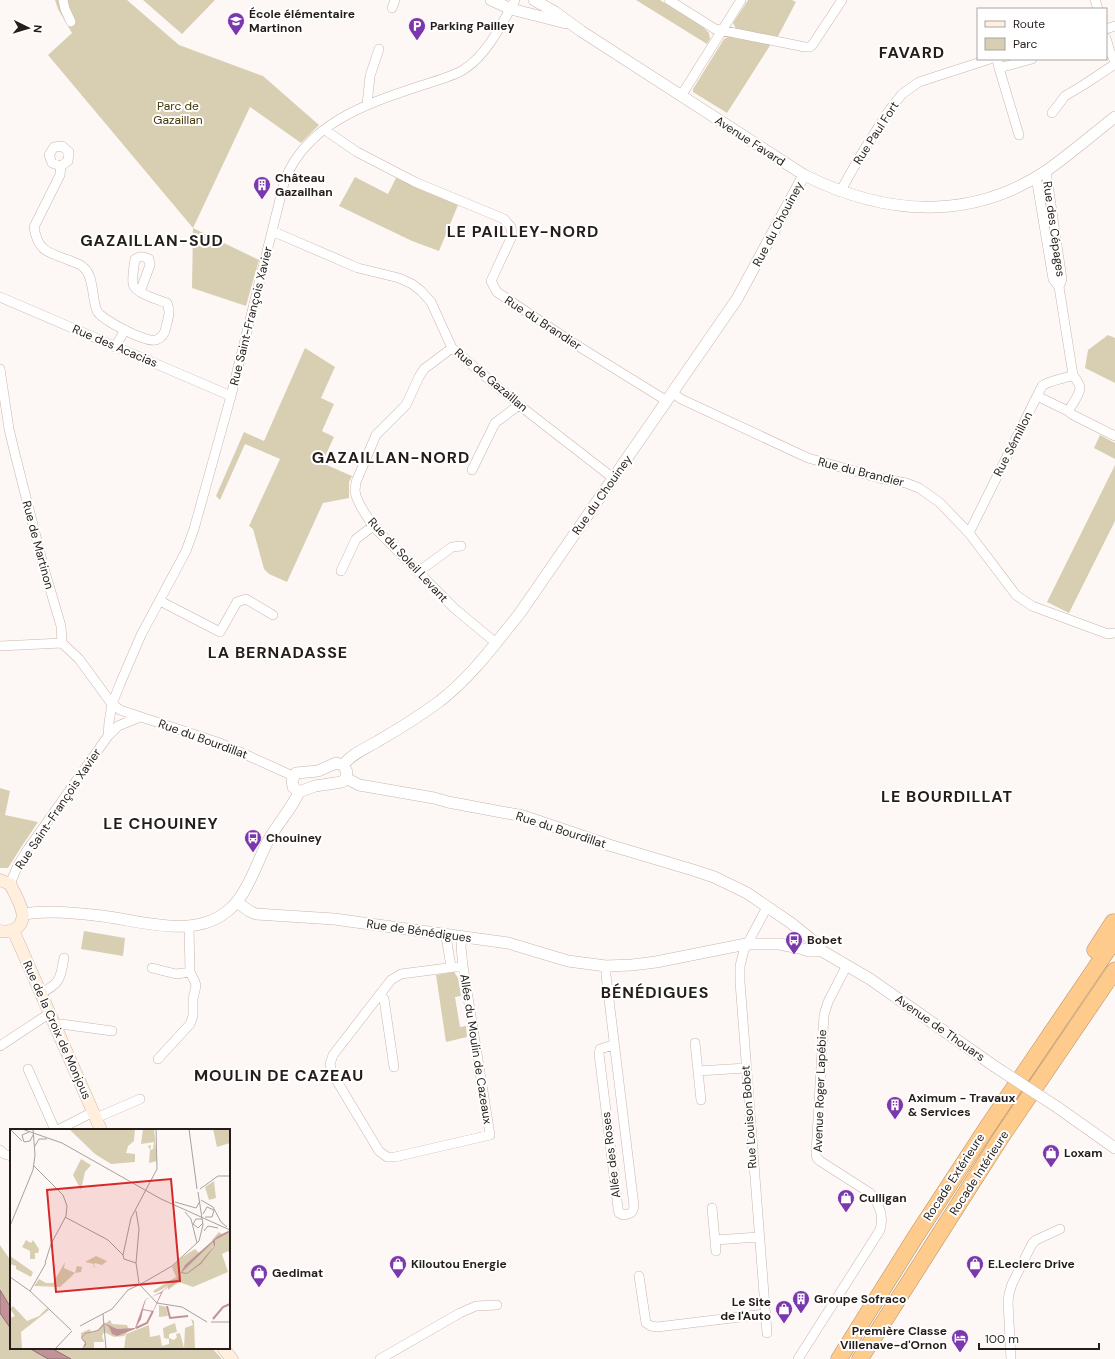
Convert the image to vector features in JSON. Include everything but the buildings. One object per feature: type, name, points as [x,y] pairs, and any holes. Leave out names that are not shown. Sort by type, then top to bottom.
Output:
[{"type":"highway","points":[[1081,989],[1085,966],[1113,922]]},
{"type":"highway","name":"Rocade Extérieure","points":[[839,1359],[988,1126],[1115,940]]},
{"type":"highway","name":"Rocade Intérieure","points":[[860,1359],[1003,1135],[1115,970]]},
{"type":"highway","points":[[1074,1031],[1115,985]]},
{"type":"highway","points":[[871,1359],[932,1245]]},
{"type":"main road","points":[[0,931],[8,932],[13,930],[21,924],[23,914],[5,882]]},
{"type":"main road","name":"Rue de la Croix de Monjous","points":[[13,930],[101,1129]]},
{"type":"main road","points":[[224,1349],[232,1359]]},
{"type":"street","points":[[63,0],[71,22]]},
{"type":"street","name":"Avenue Favard","points":[[491,0],[513,4],[571,25]]},
{"type":"street","name":"Avenue Favard","points":[[534,0],[804,175],[840,192],[873,202],[927,208],[954,207],[999,195],[1046,171],[1115,117]]},
{"type":"street","points":[[669,0],[715,29],[805,47],[810,47],[813,44],[842,0]]},
{"type":"street","points":[[681,96],[741,0]]},
{"type":"street","name":"Rue Saint-François Xavier","points":[[108,736],[112,704],[141,635],[186,551],[194,529],[231,396],[285,179],[290,168],[303,148],[348,113],[462,70],[478,58],[483,52],[513,4]]},
{"type":"street","points":[[1107,42],[1110,52],[1115,61]]},
{"type":"street","points":[[367,105],[370,76],[378,49]]},
{"type":"street","name":"Rue Paul Fort","points":[[840,192],[859,158],[888,112],[902,94],[919,82],[987,60]]},
{"type":"street","points":[[1019,135],[998,63],[1024,60]]},
{"type":"street","points":[[1052,113],[1065,96],[1115,64]]},
{"type":"street","name":"Rue du Brandier","points":[[325,130],[357,152],[414,182],[504,219],[510,227],[512,236],[492,281],[496,292],[570,341],[670,397],[681,399],[808,458],[879,478],[906,483],[919,488],[939,502],[969,533],[1016,595],[1032,606],[1108,634],[1115,633]]},
{"type":"street","points":[[61,166],[60,176],[34,227],[39,245],[44,250],[85,268],[89,275],[98,312],[103,318],[125,330],[149,340],[157,340],[165,334],[170,310],[167,303],[140,292]]},
{"type":"street","name":"Rue des Cépages","points":[[1046,171],[1062,279],[1059,287]]},
{"type":"street","name":"Rue du Chouiney","points":[[344,765],[354,754],[379,741],[439,701],[474,670],[496,643],[528,601],[737,299],[804,175]]},
{"type":"street","name":"Rue des Cépages","points":[[1036,177],[1053,279],[1059,287],[1073,375],[1080,385],[1075,401],[1068,411]]},
{"type":"street","name":"Rue de Gazaillan","points":[[272,231],[358,268],[399,278],[412,284],[421,291],[430,302],[452,348],[519,405],[613,478]]},
{"type":"street","name":"Rue des Acacias","points":[[0,296],[231,396]]},
{"type":"street","points":[[115,347],[125,330]]},
{"type":"street","name":"Rue du Soleil Levant","points":[[452,348],[424,369],[406,405],[380,430],[372,444],[356,482],[355,490],[361,507],[373,526],[454,608],[496,643]]},
{"type":"street","name":"Rue de Martinon","points":[[0,369],[9,429],[45,572],[61,626],[62,644]]},
{"type":"street","name":"Rue Sémillon","points":[[969,533],[1042,386],[1046,383],[1073,375]]},
{"type":"street","points":[[1037,396],[1115,436]]},
{"type":"street","points":[[472,470],[495,423],[519,405]]},
{"type":"street","points":[[341,571],[356,539],[373,526]]},
{"type":"street","points":[[418,572],[452,547],[461,546]]},
{"type":"street","points":[[160,601],[220,632],[237,602],[246,599],[273,615]]},
{"type":"street","points":[[0,646],[62,644],[79,659],[112,704]]},
{"type":"street","name":"Rue du Bourdillat","points":[[112,704],[120,710],[220,742],[293,776]]},
{"type":"street","name":"Rue Saint-François Xavier","points":[[5,882],[108,736],[118,726],[140,717]]},
{"type":"street","points":[[23,914],[67,913],[102,916],[154,925],[189,926],[200,925],[222,916],[237,902],[268,840],[299,792],[315,786],[342,782],[346,778],[347,772],[344,765],[336,763],[318,771],[296,773],[292,780],[293,787],[299,792]]},
{"type":"street","name":"Rue du Bourdillat","points":[[346,778],[359,785],[523,816],[609,845],[714,877],[747,893],[767,907]]},
{"type":"street","name":"Rue de Bénédigues","points":[[237,902],[249,911],[256,914],[334,919],[462,936],[518,945],[568,961],[606,966],[656,962],[746,944],[779,944],[809,951],[822,951]]},
{"type":"street","name":"Rue Louison Bobet","points":[[767,907],[746,944],[741,962],[740,982],[767,1333]]},
{"type":"street","name":"Avenue de Thouars","points":[[767,907],[817,944],[822,951],[870,979],[994,1066],[1115,1148]]},
{"type":"street","points":[[158,1059],[192,1020],[193,999],[196,986],[190,972],[189,926]]},
{"type":"street","name":"Allée du Moulin de Cazeaux","points":[[444,934],[447,942],[451,967]]},
{"type":"street","name":"Allée du Moulin de Cazeaux","points":[[462,936],[461,947],[463,966],[490,1135],[395,1157],[386,1157],[379,1151],[332,1073],[330,1064],[333,1055],[391,980],[401,974],[463,966]]},
{"type":"street","points":[[41,993],[54,986],[60,978],[64,958]]},
{"type":"street","name":"Avenue Roger Lapébie","points":[[798,1359],[880,1230],[882,1224],[880,1207],[870,1193],[820,1161],[816,1154],[824,1015],[828,1002],[848,965]]},
{"type":"street","name":"Allée des Roses","points":[[606,966],[613,1045],[634,1206],[633,1211],[630,1214],[622,1215],[619,1213],[618,1208],[599,1054],[600,1048],[613,1045]]},
{"type":"street","points":[[152,968],[176,974],[190,972]]},
{"type":"street","points":[[379,995],[384,999],[394,1067]]},
{"type":"street","points":[[0,1046],[50,1013]]},
{"type":"street","points":[[56,1026],[61,1024],[112,1031]]},
{"type":"street","points":[[695,1043],[701,1100]]},
{"type":"street","points":[[698,1071],[746,1068]]},
{"type":"street","points":[[28,1069],[55,1129]]},
{"type":"street","points":[[60,1129],[140,1098]]},
{"type":"street","points":[[0,1150],[7,1156],[10,1156]]},
{"type":"street","points":[[712,1208],[716,1251]]},
{"type":"street","points":[[1011,1359],[1008,1302],[1012,1284],[1032,1244],[1036,1240],[1060,1228]]},
{"type":"street","points":[[715,1240],[759,1237]]},
{"type":"street","points":[[639,1276],[646,1323],[651,1326],[657,1327],[765,1314]]},
{"type":"street","points":[[380,1359],[465,1311],[476,1306],[496,1305]]},
{"type":"green space","name":"Parc de Gazaillan","points":[[55,0],[127,0],[179,45],[263,76],[319,125],[301,143],[250,107],[193,228],[48,55],[72,33],[58,9]]},
{"type":"green space","points":[[143,0],[215,0],[182,34]]},
{"type":"green space","points":[[636,0],[660,0],[703,27],[709,33],[710,39],[707,44]]},
{"type":"green space","points":[[748,0],[792,0],[796,2],[777,38],[736,29],[733,23]]},
{"type":"green space","points":[[730,36],[771,44],[727,113],[693,92],[693,89],[724,39]]},
{"type":"green space","points":[[355,177],[388,194],[396,178],[458,205],[439,251],[412,241],[339,206]]},
{"type":"green space","points":[[193,228],[259,260],[246,306],[192,288]]},
{"type":"green space","points":[[1108,335],[1115,338],[1115,383],[1085,368],[1088,350]]},
{"type":"green space","points":[[305,348],[335,367],[321,398],[334,404],[322,431],[334,437],[322,463],[352,476],[349,482],[349,498],[323,503],[287,582],[269,574],[264,569],[253,529],[249,526],[280,459],[245,444],[220,500],[216,496],[244,432],[264,441]]},
{"type":"green space","points":[[1100,435],[1115,443],[1115,459],[1094,448]]},
{"type":"green space","points":[[1115,465],[1115,521],[1069,613],[1047,602]]},
{"type":"green space","points":[[0,788],[10,791],[5,815],[38,822],[8,868],[0,868]]},
{"type":"green space","points":[[84,931],[125,938],[123,956],[81,949]]},
{"type":"green space","points":[[454,972],[458,978],[461,996],[455,997],[460,1027],[466,1026],[467,1037],[446,1042],[436,975]]},
{"type":"green space","points":[[0,1245],[10,1260],[10,1349],[213,1349],[222,1359],[0,1359]]},
{"type":"shaded area","points":[[0,1290],[10,1306],[10,1328],[0,1313]]},
{"type":"shaded area","points":[[31,1349],[53,1349],[71,1359],[48,1359]]},
{"type":"place","name":"École élémentaire Martinon","points":[[236,36]]},
{"type":"place","name":"Parking Pailley","points":[[417,41]]},
{"type":"place","name":"Château Gazailhan","points":[[262,200]]},
{"type":"place","name":"Chouiney","points":[[253,853]]},
{"type":"place","name":"Bobet","points":[[794,955]]},
{"type":"place","name":"Aximum - Travaux & Services","points":[[895,1120]]},
{"type":"place","name":"Loxam","points":[[1051,1168]]},
{"type":"place","name":"Culligan","points":[[846,1213]]},
{"type":"place","name":"Kiloutou Energie","points":[[398,1279]]},
{"type":"place","name":"E.Leclerc Drive","points":[[975,1279]]},
{"type":"place","name":"Gedimat","points":[[259,1288]]},
{"type":"place","name":"Groupe Sofraco","points":[[801,1314]]},
{"type":"place","name":"Le Site de l'Auto","points":[[784,1324]]},
{"type":"place","name":"Première Classe Villenave-d'Ornon","points":[[960,1353]]},
{"type":"district","name":"FAVARD","points":[[912,52]]},
{"type":"district","name":"LE PAILLEY-NORD","points":[[523,231]]},
{"type":"district","name":"GAZAILLAN-SUD","points":[[152,240]]},
{"type":"district","name":"GAZAILLAN-NORD","points":[[391,457]]},
{"type":"district","name":"LA BERNADASSE","points":[[278,652]]},
{"type":"district","name":"LE BOURDILLAT","points":[[947,796]]},
{"type":"district","name":"LE CHOUINEY","points":[[161,823]]},
{"type":"district","name":"BÉNÉDIGUES","points":[[655,992]]},
{"type":"district","name":"MOULIN DE CAZEAU","points":[[279,1075]]}]
